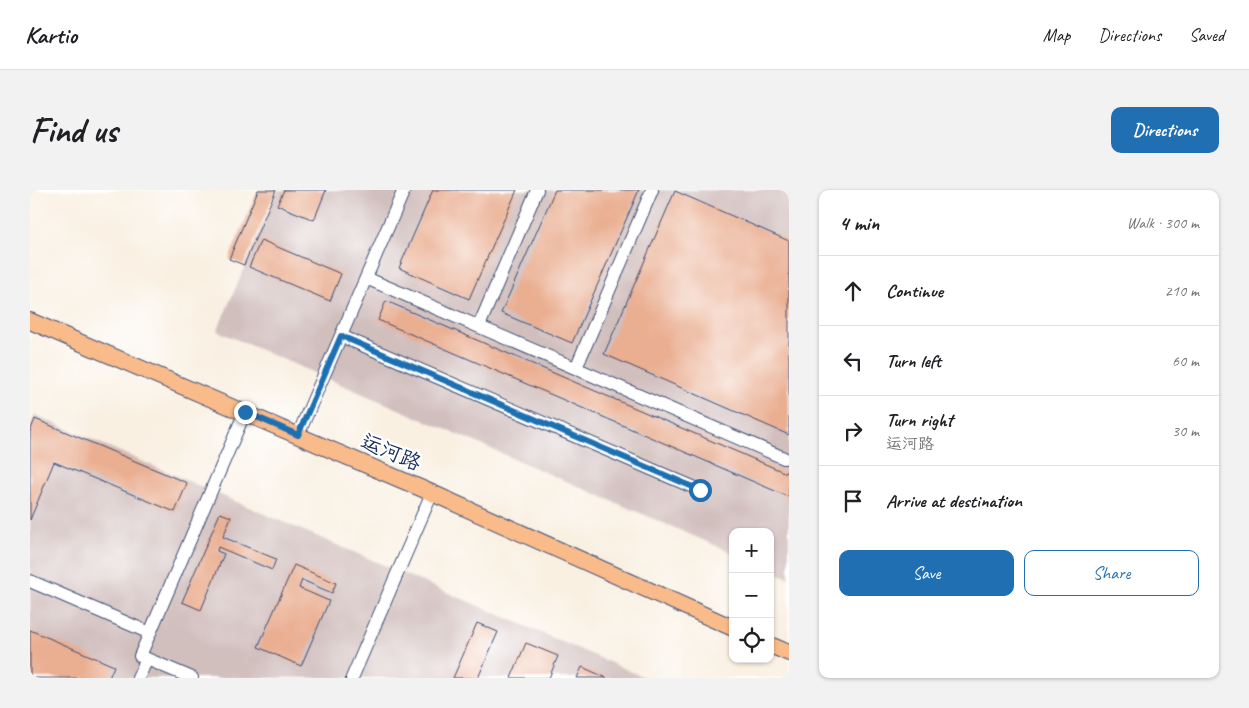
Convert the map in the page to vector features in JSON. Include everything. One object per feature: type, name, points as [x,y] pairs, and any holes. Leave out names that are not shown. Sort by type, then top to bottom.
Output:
[{"type":"main road","name":"运河路","points":[[30,321],[432,493],[729,626]]},
{"type":"main road","points":[[774,647],[789,653]]},
{"type":"lane","points":[[298,435],[404,190]]},
{"type":"lane","points":[[479,326],[537,190]]},
{"type":"lane","points":[[576,368],[652,190]]},
{"type":"lane","points":[[366,278],[784,458]]},
{"type":"lane","points":[[341,336],[700,490]]},
{"type":"lane","points":[[192,678],[140,656],[245,412]]},
{"type":"lane","points":[[352,678],[432,493]]},
{"type":"lane","points":[[30,581],[150,633]]},
{"type":"lane","points":[[138,678],[147,658]]},
{"type":"shaded area","points":[[278,190],[789,190],[789,578],[774,572],[774,528],[729,528],[729,551],[217,331]]},
{"type":"shaded area","points":[[35,415],[646,678],[30,678],[30,428]]},
{"type":"building","points":[[258,190],[276,190],[244,265],[229,259]]},
{"type":"building","points":[[284,190],[326,190],[314,220],[277,205]]},
{"type":"building","points":[[433,190],[517,190],[469,299],[399,268]]},
{"type":"building","points":[[555,190],[639,190],[572,343],[501,313]]},
{"type":"building","points":[[675,191],[789,241],[789,435],[604,354]]},
{"type":"building","points":[[261,240],[341,274],[330,301],[249,267]]},
{"type":"building","points":[[386,301],[786,473],[789,464],[789,497],[378,320]]},
{"type":"building","points":[[35,419],[187,483],[175,512],[54,462],[30,520],[30,432]]},
{"type":"building","points":[[220,513],[231,517],[223,537],[276,559],[272,570],[218,547],[217,551],[224,554],[201,610],[182,602]]},
{"type":"building","points":[[294,565],[336,583],[332,593],[302,580],[299,588],[329,601],[301,666],[258,647]]},
{"type":"building","points":[[477,623],[498,632],[478,678],[453,678]]},
{"type":"building","points":[[30,630],[114,666],[109,678],[30,678]]},
{"type":"building","points":[[526,643],[558,656],[549,678],[511,678]]},
{"type":"building","points":[[582,667],[607,678],[577,678]]},
{"type":"route","points":[[245,412],[298,435],[341,336],[700,490]]}]
